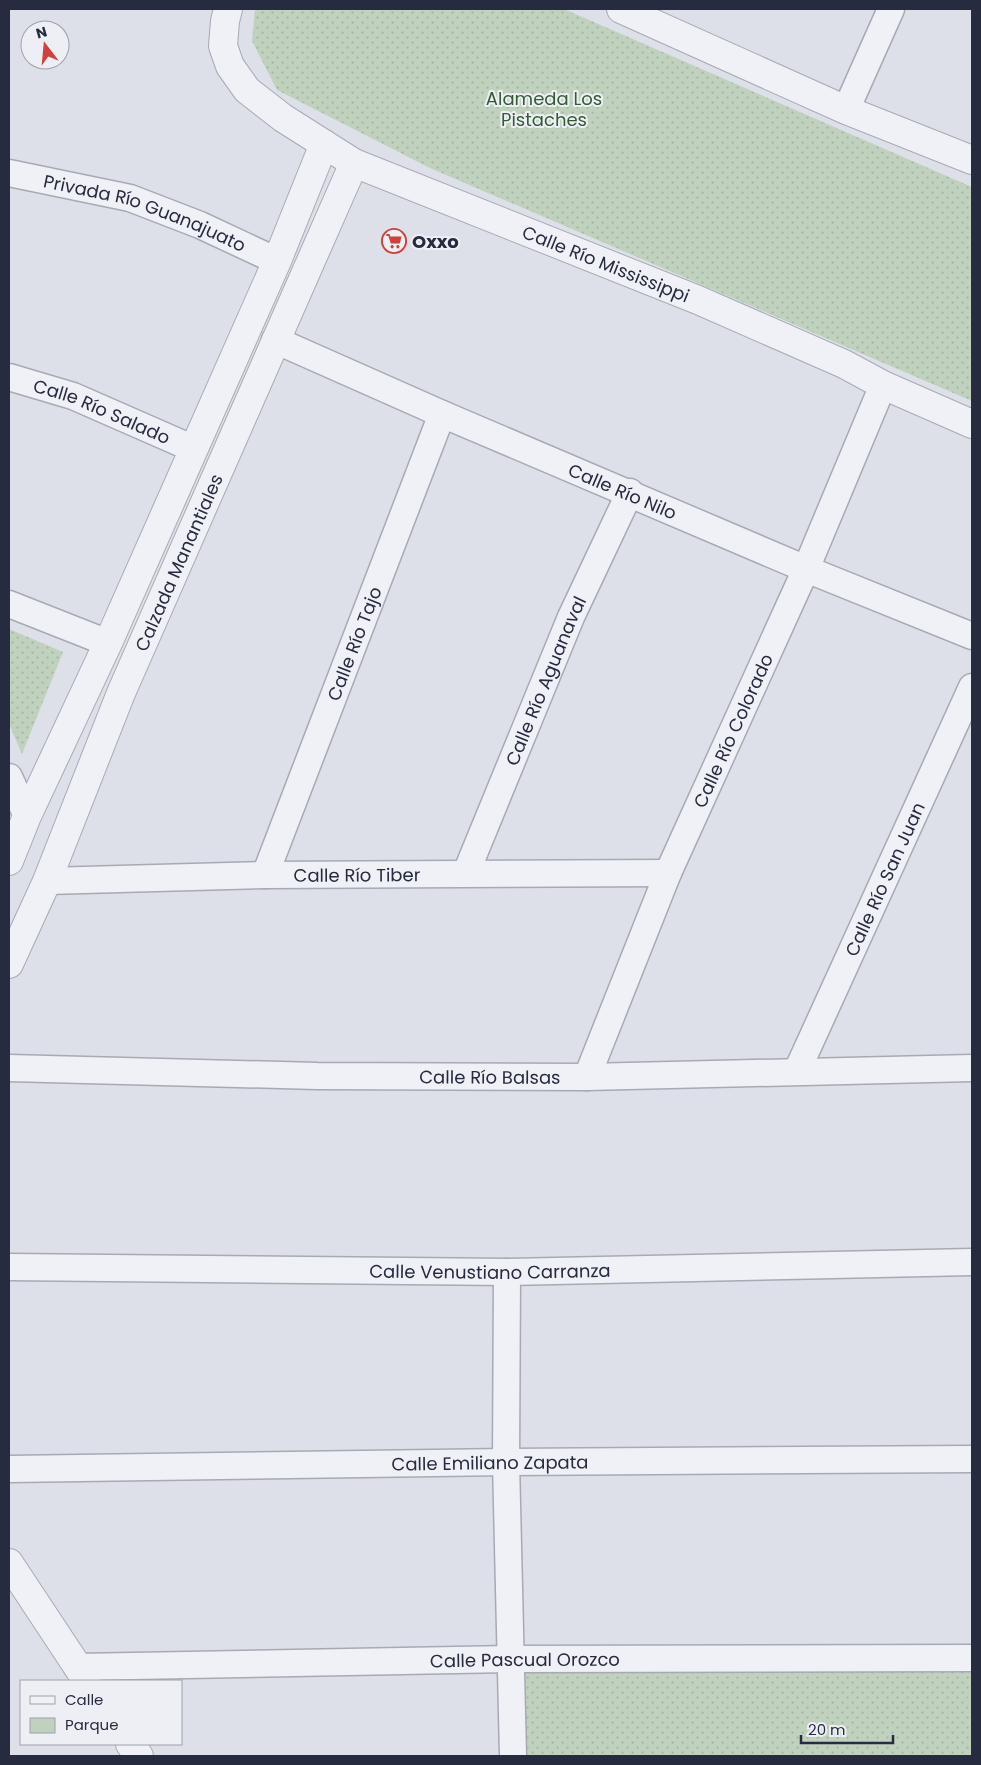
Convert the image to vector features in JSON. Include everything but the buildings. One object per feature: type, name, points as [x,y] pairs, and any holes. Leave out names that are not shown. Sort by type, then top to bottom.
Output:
[{"type":"street","name":"Calle Río Mississippi","points":[[228,9],[223,46],[230,66],[247,90],[283,118],[354,164],[698,300],[844,364],[883,384],[972,424]]},
{"type":"street","points":[[621,9],[661,17],[846,110],[972,160]]},
{"type":"street","points":[[846,110],[891,9]]},
{"type":"street","name":"Calzada Manantiales","points":[[9,861],[27,816],[108,643],[278,261],[324,144]]},
{"type":"street","name":"Calzada Manantiales","points":[[9,964],[47,881],[120,693],[354,164]]},
{"type":"street","name":"Privada Río Guanajuato","points":[[9,173],[130,198],[200,225],[278,261]]},
{"type":"street","name":"Calle Río Nilo","points":[[275,340],[442,414],[972,636]]},
{"type":"street","name":"Calle Río Salado","points":[[9,377],[73,396],[194,449]]},
{"type":"street","name":"Calle Río Colorado","points":[[587,1077],[668,873],[806,568],[883,384]]},
{"type":"street","name":"Calle Río Tajo","points":[[265,874],[442,414]]},
{"type":"street","name":"Calle Río Aguanaval","points":[[466,872],[571,617],[630,492]]},
{"type":"street","points":[[9,604],[108,643]]},
{"type":"street","name":"Calle Río San Juan","points":[[797,1071],[972,687]]},
{"type":"street","points":[[9,777],[27,816]]},
{"type":"street","name":"Calle Río Tiber","points":[[47,881],[265,874],[466,872],[668,873]]},
{"type":"street","name":"Calle Río Balsas","points":[[9,1068],[318,1076],[587,1077],[972,1068]]},
{"type":"street","name":"Calle Venustiano Carranza","points":[[9,1266],[507,1272],[972,1262]]},
{"type":"street","points":[[507,1272],[506,1462],[513,1756]]},
{"type":"street","name":"Calle Emiliano Zapata","points":[[9,1469],[972,1458]]},
{"type":"street","points":[[9,1563],[82,1674]]},
{"type":"street","name":"Calle Pascual Orozco","points":[[82,1674],[510,1659],[972,1658]]},
{"type":"street","points":[[131,1745],[139,1756]]},
{"type":"green space","name":"Alameda Los Pistaches","points":[[255,9],[564,9],[972,187],[972,401],[430,168],[277,90],[252,41]]},
{"type":"green space","points":[[9,629],[63,652],[22,754],[9,724]]},
{"type":"green space","points":[[972,1665],[972,1756],[520,1756],[518,1667]]},
{"type":"green space","points":[[967,1690],[972,1690],[972,1756]]},
{"type":"place","name":"Oxxo","points":[[394,241]]}]
